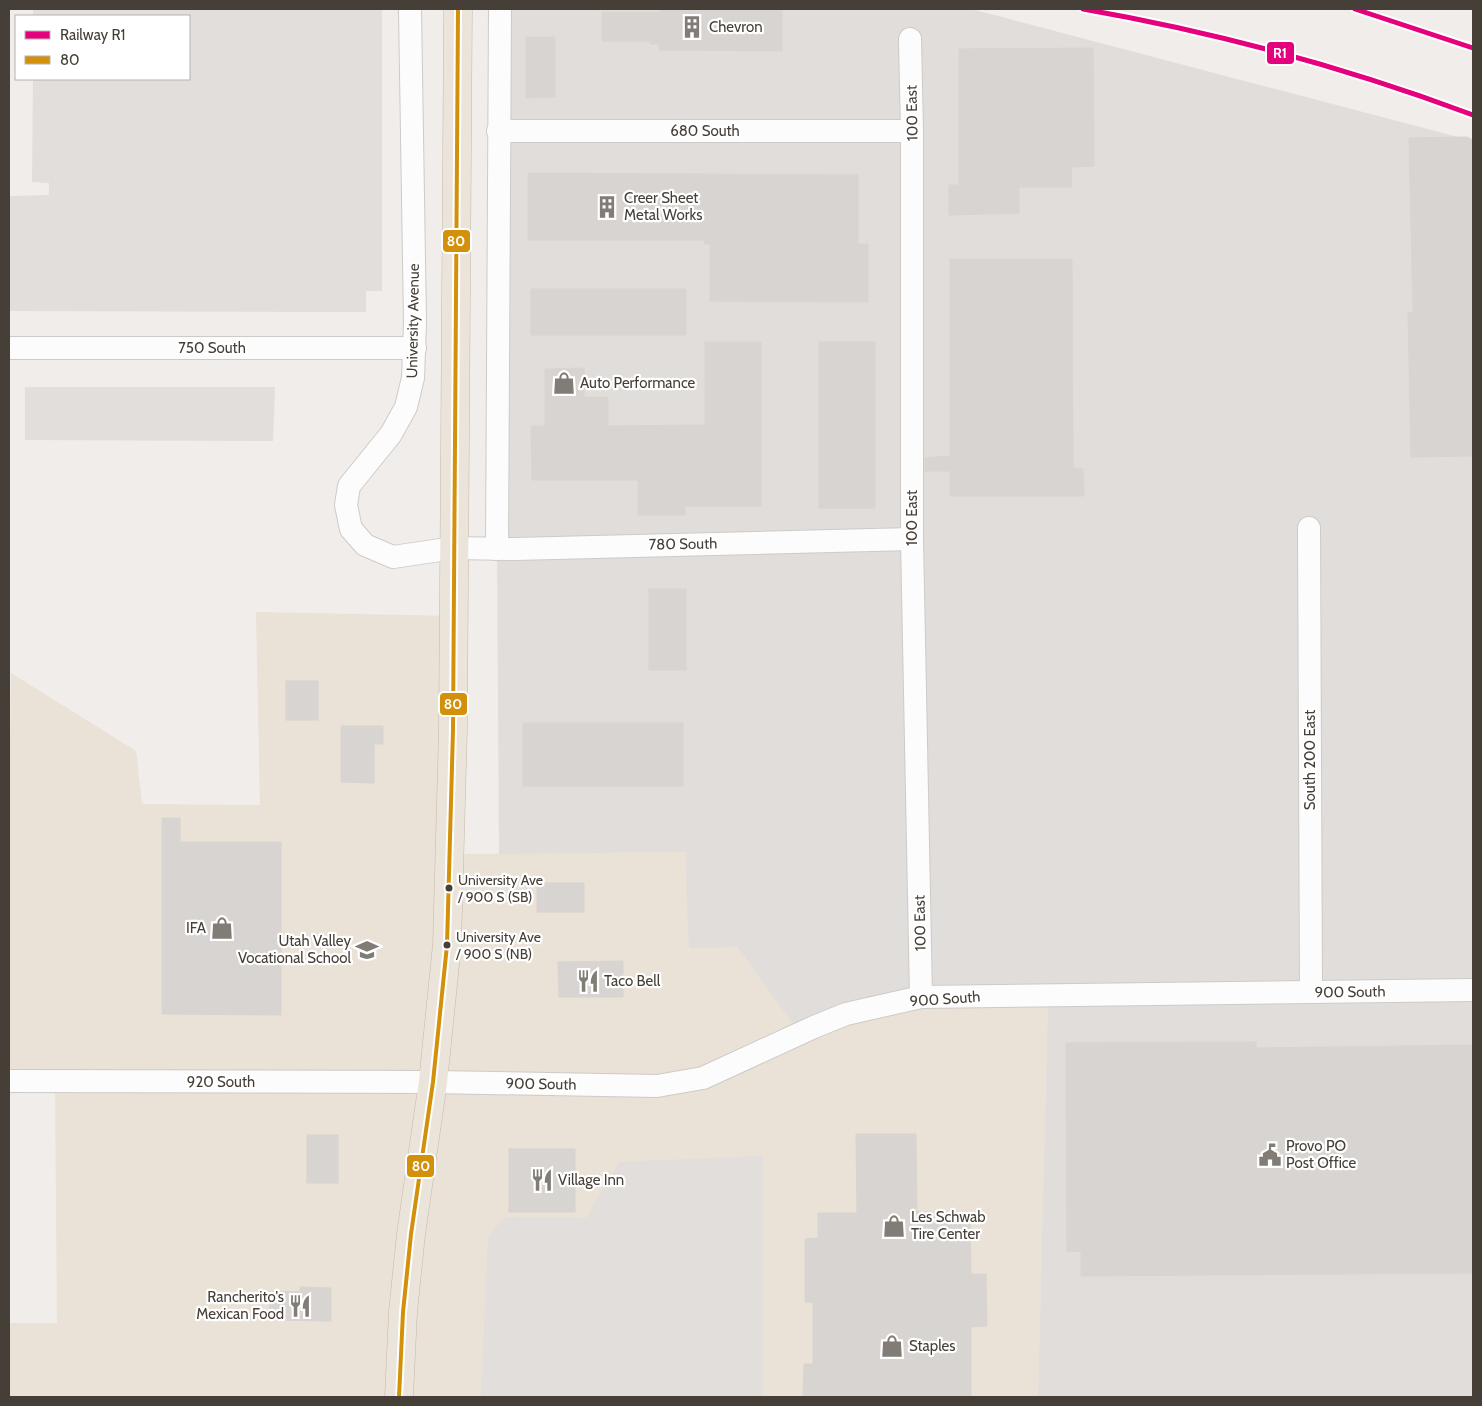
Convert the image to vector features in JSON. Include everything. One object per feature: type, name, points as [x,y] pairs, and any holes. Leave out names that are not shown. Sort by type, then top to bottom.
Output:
[{"type":"highway","points":[[399,1397],[404,1303],[411,1234],[433,1082],[447,945],[453,730],[458,9]]},
{"type":"street","name":"University Avenue","points":[[410,9],[415,322],[413,378],[406,407],[391,434],[349,486],[346,505],[351,529],[365,545],[393,557],[454,548]]},
{"type":"street","points":[[497,549],[500,9]]},
{"type":"street","name":"100 East","points":[[910,39],[912,131],[912,539],[922,997]]},
{"type":"street","name":"680 South","points":[[498,131],[912,131]]},
{"type":"street","name":"750 South","points":[[9,348],[415,348]]},
{"type":"street","name":"South 200 East","points":[[1308,528],[1311,992]]},
{"type":"street","name":"780 South","points":[[454,548],[497,549],[912,539]]},
{"type":"street","name":"900 South","points":[[433,1082],[657,1086],[703,1078],[846,1014],[922,997],[1473,990]]},
{"type":"street","name":"920 South","points":[[9,1081],[433,1082]]},
{"type":"shaded area","points":[[33,9],[382,9],[382,291],[366,291],[366,312],[9,311],[9,196],[49,195],[49,183],[32,182],[33,80],[190,80],[190,15],[33,15]]},
{"type":"shaded area","points":[[500,9],[971,9],[1473,141],[1473,1397],[1038,1397],[1048,995],[921,997],[800,1034],[737,947],[689,948],[685,852],[499,854],[497,549]]},
{"type":"shaded area","points":[[25,387],[275,387],[273,441],[25,440]]},
{"type":"shaded area","points":[[256,612],[454,616],[453,854],[685,852],[690,947],[737,947],[800,1034],[921,997],[1048,995],[1038,1397],[9,1397],[9,1323],[57,1323],[55,1082],[9,1081],[11,673],[136,751],[142,804],[260,805]]},
{"type":"shaded area","points":[[763,1156],[763,1397],[481,1397],[488,1237],[505,1217],[586,1218],[619,1162]]},
{"type":"building","name":"Chevron","points":[[660,9],[782,9],[782,51],[659,50],[659,44],[650,44],[650,41],[602,41],[602,12],[660,12]]},
{"type":"building","points":[[526,37],[555,37],[555,97],[526,98]]},
{"type":"building","points":[[1093,48],[1094,166],[1071,167],[1072,187],[1019,187],[1019,213],[949,215],[949,185],[959,185],[959,49]]},
{"type":"building","points":[[1467,137],[1473,140],[1473,456],[1411,457],[1408,312],[1413,312],[1409,138]]},
{"type":"building","points":[[528,173],[858,175],[858,244],[868,244],[868,302],[710,301],[710,244],[704,244],[704,240],[528,240]]},
{"type":"building","points":[[950,259],[1072,259],[1073,468],[1083,469],[1084,496],[950,496],[950,471],[925,471],[925,458],[950,456]]},
{"type":"building","points":[[531,289],[686,289],[686,335],[531,335]]},
{"type":"building","points":[[705,342],[761,342],[761,506],[685,506],[685,515],[638,515],[638,480],[532,480],[531,426],[545,426],[545,369],[584,368],[584,397],[608,397],[608,426],[705,425]]},
{"type":"building","points":[[819,342],[875,342],[875,508],[819,508]]},
{"type":"building","points":[[649,589],[686,589],[686,670],[649,670]]},
{"type":"building","points":[[286,681],[318,681],[318,720],[286,720]]},
{"type":"building","points":[[523,723],[683,723],[683,786],[523,786]]},
{"type":"building","points":[[341,726],[383,726],[383,744],[374,744],[374,783],[341,782]]},
{"type":"building","name":"IFA","points":[[162,818],[180,818],[180,842],[281,842],[281,1015],[162,1014]]},
{"type":"building","points":[[537,883],[584,883],[584,912],[537,912]]},
{"type":"building","name":"Taco Bell","points":[[623,961],[623,997],[559,997],[558,962]]},
{"type":"building","name":"Provo PO Post Office","points":[[1256,1042],[1256,1048],[1473,1045],[1473,1273],[1081,1276],[1081,1251],[1067,1252],[1066,1043]]},
{"type":"building","name":"Les Schwab Tire Center","points":[[856,1134],[916,1134],[917,1212],[970,1212],[971,1274],[986,1274],[987,1326],[971,1327],[971,1397],[803,1397],[804,1364],[813,1364],[813,1302],[805,1302],[805,1239],[818,1238],[818,1213],[857,1213]]},
{"type":"building","points":[[307,1135],[338,1135],[338,1183],[307,1183]]},
{"type":"building","name":"Village Inn","points":[[509,1149],[575,1149],[575,1212],[509,1212]]},
{"type":"building","name":"Rancherito's Mexican Food","points":[[300,1287],[331,1288],[331,1321],[269,1320],[270,1291],[300,1292]]},
{"type":"railway","points":[[1083,9],[1182,29],[1280,53],[1377,82],[1473,115]]},
{"type":"rail line","name":"R1","points":[[1083,9],[1182,29],[1280,53],[1377,82],[1473,115]]},
{"type":"rail line","name":"R1","points":[[1355,9],[1473,48]]},
{"type":"transit line","name":"80","points":[[399,1397],[403,1312],[411,1234],[433,1082],[447,945],[453,730],[458,9]]},
{"type":"place","name":"Chevron","points":[[692,27]]},
{"type":"place","name":"Creer Sheet Metal Works","points":[[607,207]]},
{"type":"place","name":"Auto Performance","points":[[564,383]]},
{"type":"place","name":"University Ave / 900 S (SB)","points":[[449,888]]},
{"type":"place","name":"IFA","points":[[222,928]]},
{"type":"place","name":"University Ave / 900 S (NB)","points":[[447,945]]},
{"type":"place","name":"Utah Valley Vocational School","points":[[367,950]]},
{"type":"place","name":"Taco Bell","points":[[588,981]]},
{"type":"place","name":"Provo PO Post Office","points":[[1270,1155]]},
{"type":"place","name":"Village Inn","points":[[542,1180]]},
{"type":"place","name":"Les Schwab Tire Center","points":[[894,1226]]},
{"type":"place","name":"Rancherito's Mexican Food","points":[[300,1306]]},
{"type":"place","name":"Staples","points":[[892,1346]]}]
